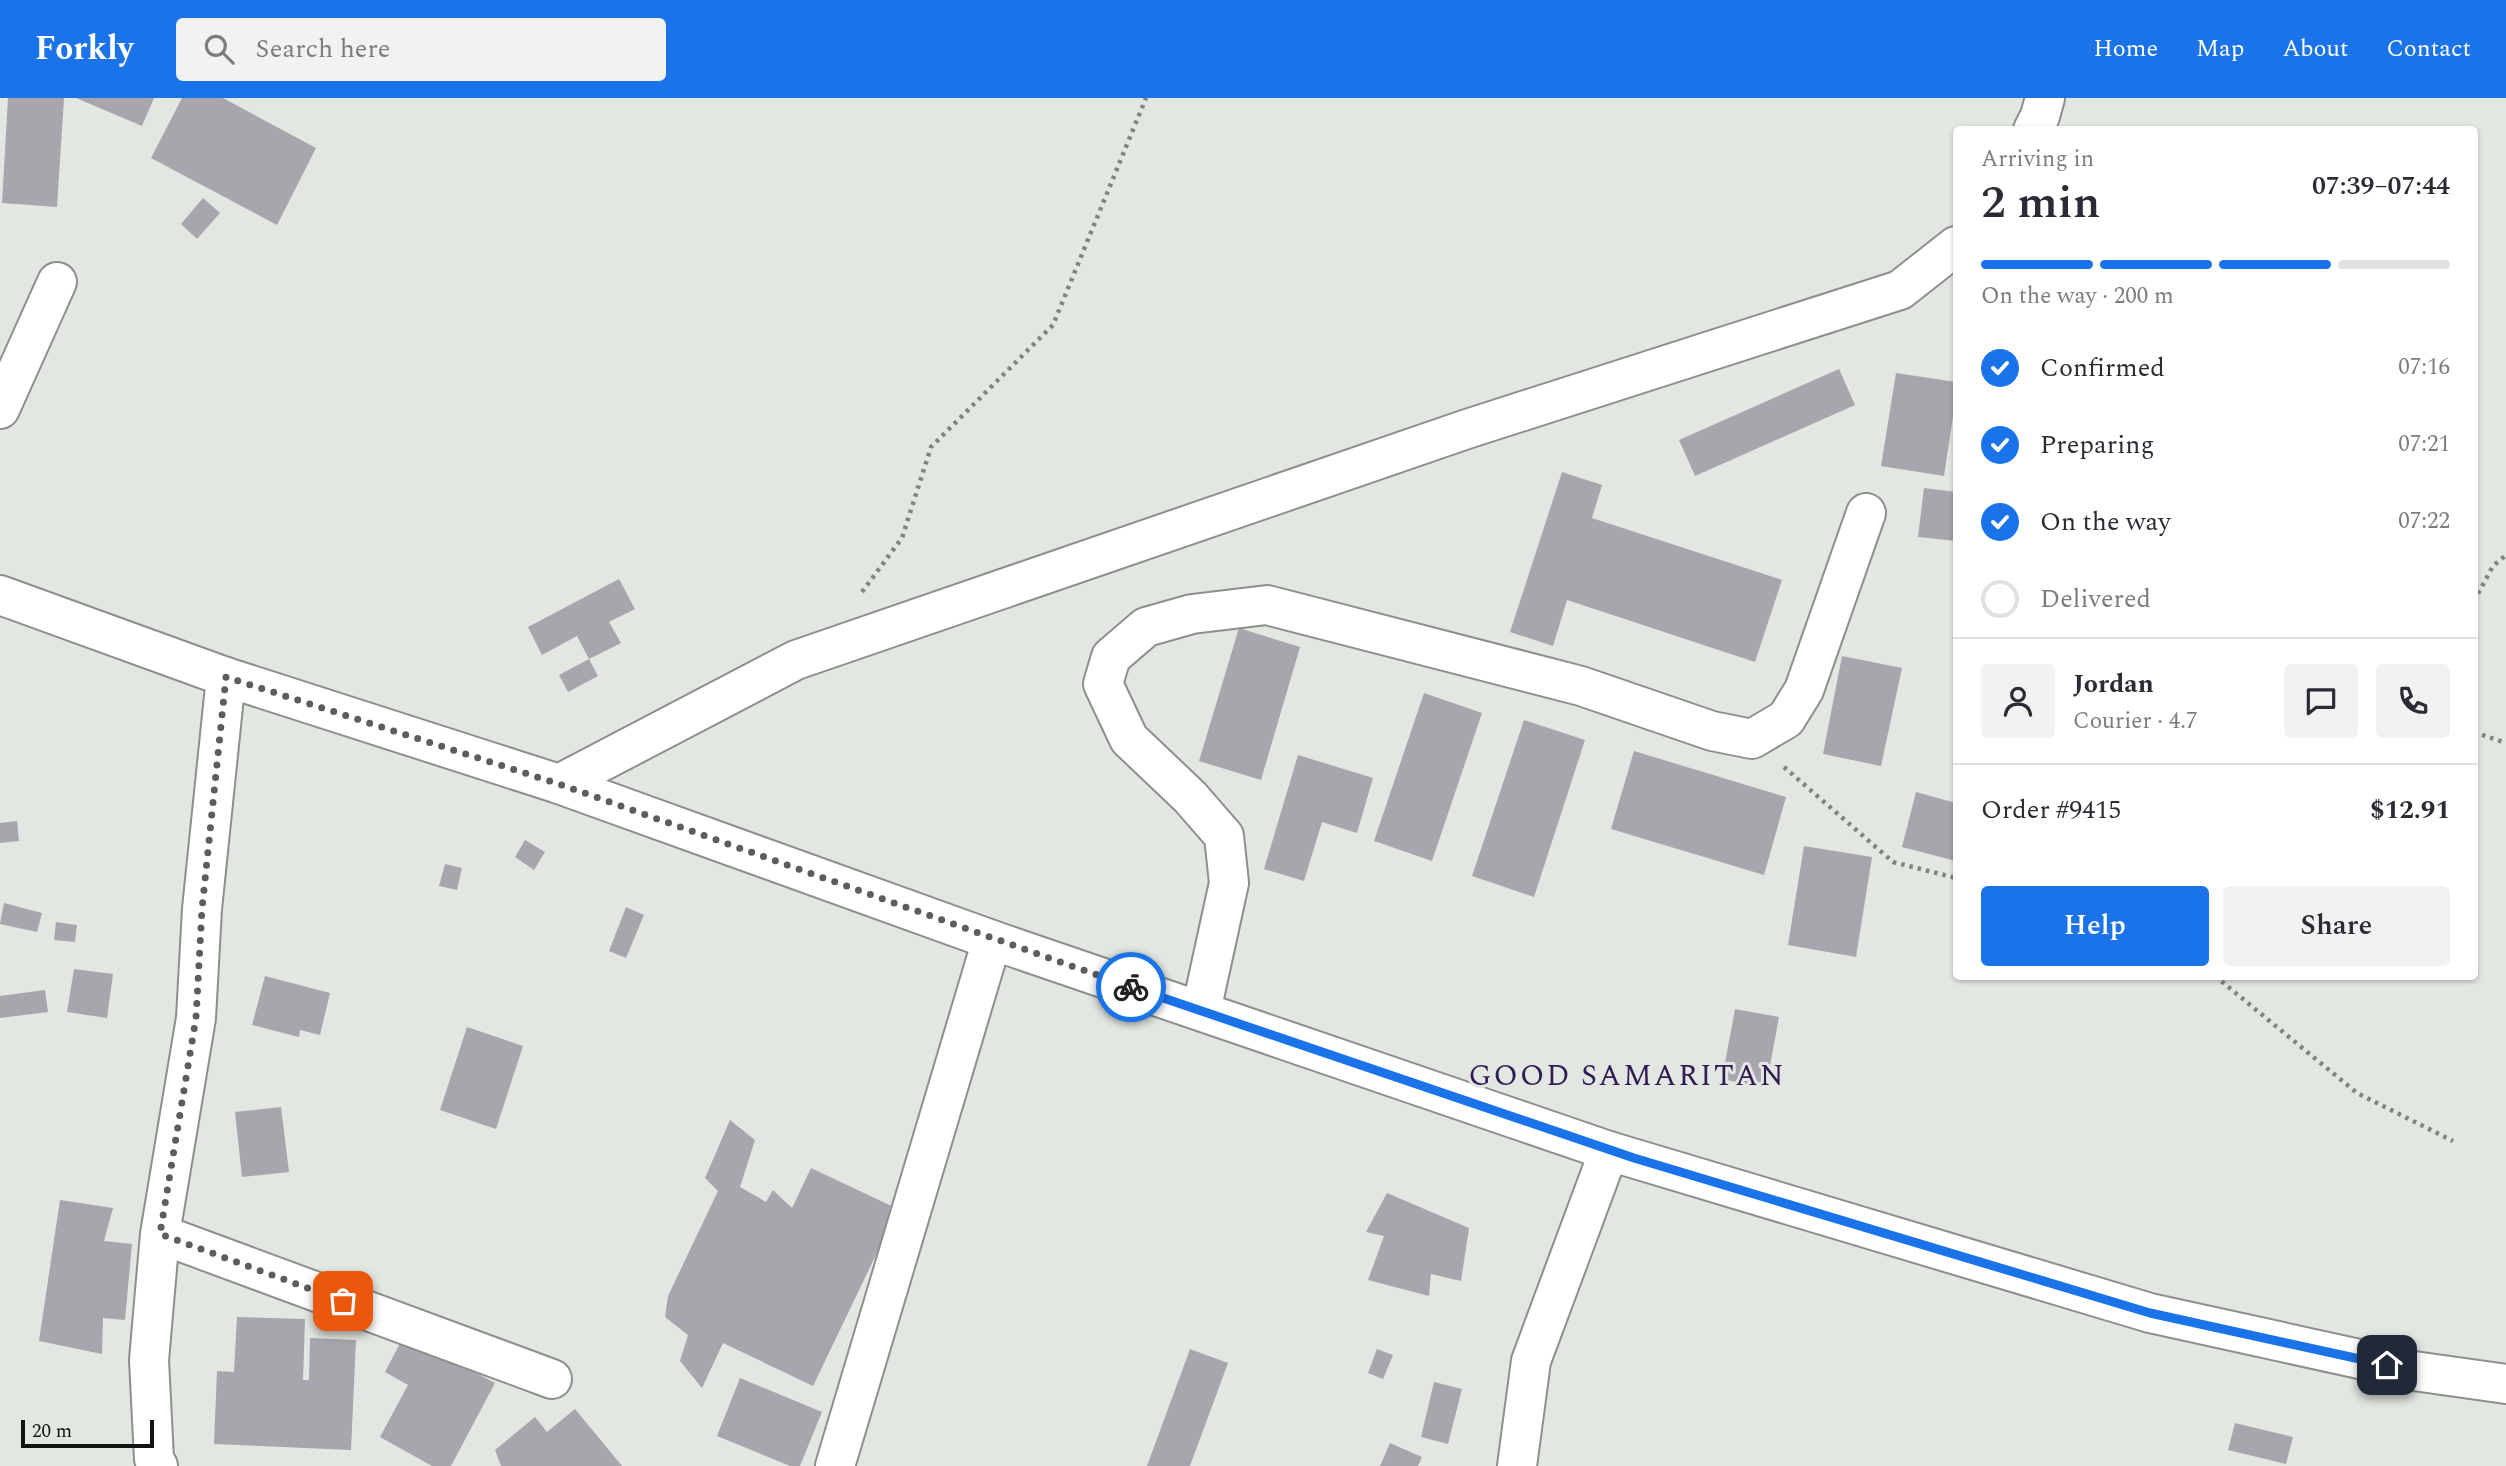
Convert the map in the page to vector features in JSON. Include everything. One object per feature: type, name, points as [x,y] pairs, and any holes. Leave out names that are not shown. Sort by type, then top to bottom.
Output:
[{"type":"main road","points":[[2036,126],[2045,98]]},
{"type":"main road","points":[[559,784],[796,660],[1467,429],[1899,290],[1953,248]]},
{"type":"main road","points":[[0,409],[57,282]]},
{"type":"main road","points":[[1201,1011],[1229,883],[1224,836],[1190,797],[1129,739],[1103,684],[1111,657],[1146,627],[1192,614],[1267,605],[1581,686],[1712,731],[1752,739],[1786,719],[1804,690],[1866,513]]},
{"type":"main road","points":[[0,595],[226,677],[559,784],[992,940],[1609,1151],[2150,1313],[2414,1371],[2506,1384]]},
{"type":"main road","points":[[158,1466],[154,1459],[149,1360],[160,1234],[196,1018],[202,909],[226,677]]},
{"type":"main road","points":[[835,1466],[992,940]]},
{"type":"main road","points":[[1517,1466],[1531,1361],[1609,1151]]},
{"type":"main road","points":[[160,1234],[552,1379]]},
{"type":"path","points":[[855,601],[902,538],[932,447],[1052,325],[1146,98]]},
{"type":"path","points":[[2478,594],[2493,566],[2506,555]]},
{"type":"path","points":[[2478,733],[2506,743]]},
{"type":"path","points":[[1752,739],[1893,862],[1953,877]]},
{"type":"path","points":[[2220,980],[2357,1093],[2453,1141]]},
{"type":"building","points":[[8,98],[64,98],[57,207],[2,203]]},
{"type":"building","points":[[76,98],[154,98],[142,126]]},
{"type":"building","points":[[182,98],[223,98],[316,148],[277,225],[151,158]]},
{"type":"building","points":[[203,198],[220,213],[197,239],[181,224]]},
{"type":"building","points":[[1839,369],[1855,405],[1695,476],[1679,440]]},
{"type":"building","points":[[1896,373],[1953,382],[1953,416],[1944,476],[1881,466]]},
{"type":"building","points":[[1562,472],[1602,485],[1592,518],[1782,580],[1755,662],[1567,600],[1553,646],[1510,632]]},
{"type":"building","points":[[1924,488],[1953,492],[1953,541],[1918,537]]},
{"type":"building","points":[[619,579],[635,609],[609,622],[621,643],[589,659],[577,636],[542,655],[528,627]]},
{"type":"building","points":[[1239,628],[1300,647],[1261,780],[1199,761]]},
{"type":"building","points":[[1842,656],[1902,668],[1881,766],[1823,754]]},
{"type":"building","points":[[589,659],[598,676],[568,692],[559,675]]},
{"type":"building","points":[[1424,693],[1482,713],[1432,861],[1374,841]]},
{"type":"building","points":[[1524,720],[1585,740],[1534,897],[1472,876]]},
{"type":"building","points":[[1634,751],[1786,797],[1764,875],[1611,829]]},
{"type":"building","points":[[1298,755],[1373,778],[1357,833],[1322,822],[1304,881],[1264,869]]},
{"type":"building","points":[[1916,792],[1953,802],[1953,860],[1902,847]]},
{"type":"building","points":[[17,821],[19,841],[0,843],[0,823]]},
{"type":"building","points":[[525,840],[545,852],[534,870],[515,857]]},
{"type":"building","points":[[1804,846],[1872,857],[1856,957],[1788,945]]},
{"type":"building","points":[[445,864],[462,868],[457,890],[439,886]]},
{"type":"building","points":[[4,903],[42,913],[37,932],[0,924]]},
{"type":"building","points":[[626,907],[644,915],[626,958],[609,951]]},
{"type":"building","points":[[56,922],[77,925],[75,942],[54,940]]},
{"type":"building","points":[[74,969],[113,974],[107,1018],[67,1012]]},
{"type":"building","points":[[265,976],[330,993],[320,1035],[300,1030],[299,1037],[252,1025]]},
{"type":"building","points":[[45,990],[48,1012],[0,1018],[0,996]]},
{"type":"building","points":[[1735,1009],[1779,1017],[1766,1088],[1722,1079]]},
{"type":"building","points":[[467,1027],[523,1046],[496,1129],[440,1110]]},
{"type":"building","points":[[281,1107],[289,1172],[242,1177],[235,1112]]},
{"type":"building","points":[[730,1120],[755,1140],[740,1187],[766,1202],[773,1190],[792,1208],[811,1168],[898,1209],[813,1386],[723,1343],[702,1388],[680,1361],[688,1335],[665,1317],[668,1296],[718,1191],[705,1178]]},
{"type":"building","points":[[1387,1193],[1469,1228],[1461,1281],[1431,1274],[1429,1296],[1368,1280],[1384,1236],[1366,1232]]},
{"type":"building","points":[[60,1200],[113,1208],[104,1241],[132,1244],[125,1320],[103,1318],[102,1354],[39,1341]]},
{"type":"building","points":[[237,1317],[305,1319],[303,1380],[309,1380],[310,1338],[356,1340],[351,1450],[214,1444],[217,1371],[234,1372]]},
{"type":"building","points":[[405,1334],[495,1383],[451,1466],[432,1466],[380,1437],[408,1385],[385,1372]]},
{"type":"building","points":[[1190,1349],[1228,1363],[1190,1466],[1147,1466]]},
{"type":"building","points":[[1377,1349],[1393,1355],[1383,1379],[1368,1373]]},
{"type":"building","points":[[740,1378],[822,1412],[800,1466],[790,1466],[717,1436]]},
{"type":"building","points":[[1434,1382],[1462,1389],[1448,1444],[1421,1437]]},
{"type":"building","points":[[575,1409],[622,1466],[501,1466],[495,1450],[535,1417],[547,1432]]},
{"type":"building","points":[[2235,1423],[2293,1437],[2286,1464],[2228,1450]]},
{"type":"building","points":[[1390,1443],[1422,1457],[1418,1466],[1380,1466]]},
{"type":"way so far","points":[[343,1301],[160,1234],[196,1018],[202,909],[226,677],[559,784],[1131,987]]},
{"type":"district","name":"GOOD SAMARITAN","points":[[1627,1075]]},
{"type":"route","points":[[1131,987],[1634,1158],[2150,1313],[2387,1365]]}]
